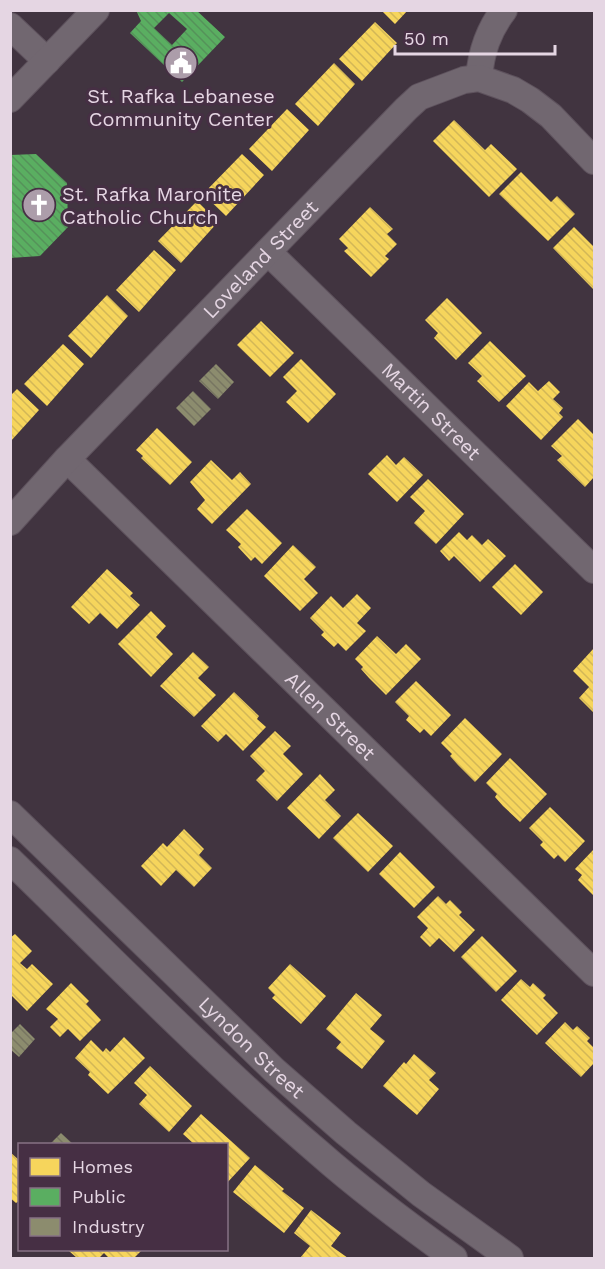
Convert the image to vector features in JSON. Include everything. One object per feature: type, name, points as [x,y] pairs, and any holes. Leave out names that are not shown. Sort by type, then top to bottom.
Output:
[{"type":"street","points":[[10,99],[96,10]]},
{"type":"street","points":[[504,10],[496,20],[480,58],[479,78],[513,90],[530,100],[551,116],[594,161]]},
{"type":"street","points":[[10,26],[47,61]]},
{"type":"street","name":"Loveland Street","points":[[10,522],[67,459],[419,97],[464,80],[479,78]]},
{"type":"street","name":"Martin Street","points":[[268,252],[594,570]]},
{"type":"street","name":"Allen Street","points":[[67,459],[594,973]]},
{"type":"street","name":"Lyndon Street","points":[[10,814],[274,1070],[421,1194],[510,1258]]},
{"type":"street","name":"Lyndon Street","points":[[10,861],[248,1091],[319,1153],[454,1258]]},
{"type":"building: Homes","points":[[381,10],[408,10],[395,24]]},
{"type":"building: Homes","points":[[375,22],[397,43],[362,81],[339,59]]},
{"type":"building: Homes","points":[[334,63],[355,84],[318,126],[295,104]]},
{"type":"building: Homes","points":[[287,109],[309,130],[272,171],[249,149]]},
{"type":"building: Homes","points":[[454,120],[485,150],[491,144],[517,169],[489,197],[433,141]]},
{"type":"building: Homes","points":[[242,154],[264,175],[226,216],[203,194]]},
{"type":"building: Homes","points":[[521,172],[551,202],[557,196],[575,214],[548,241],[499,194]]},
{"type":"building: Homes","points":[[197,201],[218,222],[181,263],[158,241]]},
{"type":"building: Homes","points":[[370,207],[393,229],[387,234],[397,244],[385,256],[389,259],[371,277],[344,251],[348,248],[339,239]]},
{"type":"building: Homes","points":[[574,227],[594,247],[594,290],[553,248]]},
{"type":"building: Homes","points":[[154,250],[176,270],[139,312],[116,290]]},
{"type":"building: Homes","points":[[107,295],[128,316],[91,358],[68,336]]},
{"type":"building: Homes","points":[[447,298],[482,333],[456,360],[434,338],[438,333],[425,320]]},
{"type":"building: Homes","points":[[261,321],[294,353],[270,377],[237,345]]},
{"type":"building: Homes","points":[[490,341],[526,376],[499,402],[477,381],[482,376],[468,363]]},
{"type":"building: Homes","points":[[63,344],[84,364],[47,406],[24,384]]},
{"type":"building: Homes","points":[[301,359],[336,394],[308,423],[286,402],[297,391],[283,377]]},
{"type":"building: Homes","points":[[549,381],[560,392],[553,399],[563,408],[559,413],[563,417],[541,440],[506,406],[529,382],[538,391]]},
{"type":"building: Homes","points":[[17,389],[39,410],[10,442],[10,396]]},
{"type":"building: Homes","points":[[578,419],[594,435],[594,477],[585,487],[557,460],[562,456],[551,446]]},
{"type":"building: Homes","points":[[157,428],[192,462],[170,485],[141,458],[143,456],[136,450]]},
{"type":"building: Homes","points":[[387,455],[396,465],[404,457],[423,475],[397,502],[368,474]]},
{"type":"building: Homes","points":[[211,460],[232,480],[240,472],[251,484],[212,524],[197,509],[205,500],[190,482]]},
{"type":"building: Homes","points":[[428,479],[464,514],[436,544],[414,523],[425,511],[410,497]]},
{"type":"building: Homes","points":[[247,509],[282,543],[262,564],[255,557],[251,561],[238,547],[241,544],[226,530]]},
{"type":"building: Homes","points":[[459,532],[467,540],[472,535],[482,545],[488,539],[506,556],[480,582],[454,556],[449,561],[440,551]]},
{"type":"building: Homes","points":[[293,545],[316,567],[304,579],[318,593],[300,611],[264,576]]},
{"type":"building: Homes","points":[[515,564],[543,592],[521,615],[492,587]]},
{"type":"building: Homes","points":[[107,569],[133,593],[130,596],[140,605],[117,629],[100,613],[89,624],[71,607]]},
{"type":"building: Homes","points":[[357,594],[371,608],[357,623],[366,631],[346,651],[338,643],[334,647],[321,635],[324,632],[310,618],[331,596],[343,608]]},
{"type":"building: Homes","points":[[151,611],[166,626],[156,637],[173,654],[151,677],[118,644]]},
{"type":"building: Homes","points":[[377,636],[396,654],[406,644],[421,659],[386,695],[361,669],[363,667],[355,659]]},
{"type":"building: Homes","points":[[594,648],[594,713],[579,698],[589,687],[573,671]]},
{"type":"building: Homes","points":[[193,652],[209,667],[198,678],[216,695],[194,717],[160,686]]},
{"type":"building: Homes","points":[[416,681],[451,715],[431,736],[424,729],[420,733],[406,720],[409,716],[395,702]]},
{"type":"building: Homes","points":[[234,692],[259,716],[257,719],[266,727],[243,751],[226,734],[218,742],[201,726]]},
{"type":"building: Homes","points":[[465,718],[502,754],[475,782],[441,743]]},
{"type":"building: Homes","points":[[275,731],[291,746],[283,754],[303,774],[277,801],[256,780],[265,771],[250,756]]},
{"type":"building: Homes","points":[[510,758],[547,794],[520,822],[495,797],[497,794],[486,783]]},
{"type":"building: Homes","points":[[320,774],[335,790],[325,800],[341,816],[319,839],[287,808]]},
{"type":"building: Homes","points":[[550,807],[585,841],[565,862],[558,855],[554,859],[540,845],[543,842],[529,828]]},
{"type":"building: Homes","points":[[358,813],[393,846],[368,872],[333,838]]},
{"type":"building: Homes","points":[[184,829],[204,849],[199,855],[212,868],[194,887],[176,870],[161,886],[141,866],[163,843],[167,847]]},
{"type":"building: Homes","points":[[594,849],[594,896],[578,880],[582,875],[575,869]]},
{"type":"building: Homes","points":[[400,852],[435,887],[414,908],[379,874]]},
{"type":"building: Homes","points":[[438,896],[446,904],[450,900],[462,912],[459,915],[475,930],[454,952],[439,938],[430,947],[420,937],[428,928],[417,917]]},
{"type":"building: Homes","points":[[15,934],[32,951],[20,963],[27,969],[32,964],[53,984],[27,1011],[10,994],[10,938]]},
{"type":"building: Homes","points":[[482,936],[517,971],[496,992],[461,957]]},
{"type":"building: Homes","points":[[290,964],[326,996],[301,1024],[272,998],[275,995],[268,988]]},
{"type":"building: Homes","points":[[521,979],[530,987],[533,983],[546,995],[543,998],[558,1013],[537,1035],[501,1000]]},
{"type":"building: Homes","points":[[71,983],[89,1001],[86,1004],[101,1020],[80,1041],[68,1029],[60,1037],[50,1027],[58,1019],[46,1009]]},
{"type":"building: Homes","points":[[356,993],[382,1015],[370,1029],[385,1041],[362,1069],[336,1048],[341,1042],[326,1029]]},
{"type":"building: Homes","points":[[565,1022],[573,1030],[577,1026],[590,1038],[587,1041],[594,1048],[594,1063],[581,1077],[545,1043]]},
{"type":"building: Homes","points":[[124,1037],[145,1058],[108,1094],[88,1075],[90,1072],[75,1058],[91,1040],[103,1052],[106,1048],[110,1052]]},
{"type":"building: Homes","points":[[414,1054],[436,1073],[429,1080],[439,1089],[417,1115],[383,1086]]},
{"type":"building: Homes","points":[[150,1066],[192,1106],[169,1132],[139,1104],[147,1095],[134,1083]]},
{"type":"building: Homes","points":[[201,1114],[250,1158],[228,1182],[228,1143],[193,1143],[183,1134]]},
{"type":"building: Homes","points":[[10,1152],[18,1159],[18,1202],[16,1203],[10,1198]]},
{"type":"building: Homes","points":[[255,1165],[304,1208],[284,1233],[233,1192]]},
{"type":"building: Homes","points":[[311,1210],[341,1233],[331,1246],[348,1258],[300,1258],[310,1246],[294,1233]]},
{"type":"building: Homes","points":[[69,1251],[141,1251],[134,1258],[109,1258],[104,1253],[99,1258],[77,1258]]},
{"type":"building: Public","name":"St. Rafka Lebanese Community Center","points":[[136,10],[196,10],[225,37],[182,82],[130,33],[141,21]],"holes":[[[169,13],[187,29],[172,45],[154,28]]]},
{"type":"building: Public","name":"St. Rafka Maronite Catholic Church","points":[[36,154],[67,183],[68,227],[40,256],[10,258],[10,155]]},
{"type":"building: Industry","points":[[216,364],[234,382],[218,399],[199,381]]},
{"type":"building: Industry","points":[[193,391],[211,409],[194,426],[176,408]]},
{"type":"building: Industry","points":[[20,1024],[35,1039],[19,1057],[10,1049],[10,1034]]},
{"type":"building: Industry","points":[[61,1133],[72,1143],[51,1143]]},
{"type":"place","name":"St. Rafka Lebanese Community Center","points":[[181,63]]},
{"type":"place","name":"St. Rafka Maronite Catholic Church","points":[[39,205]]}]
